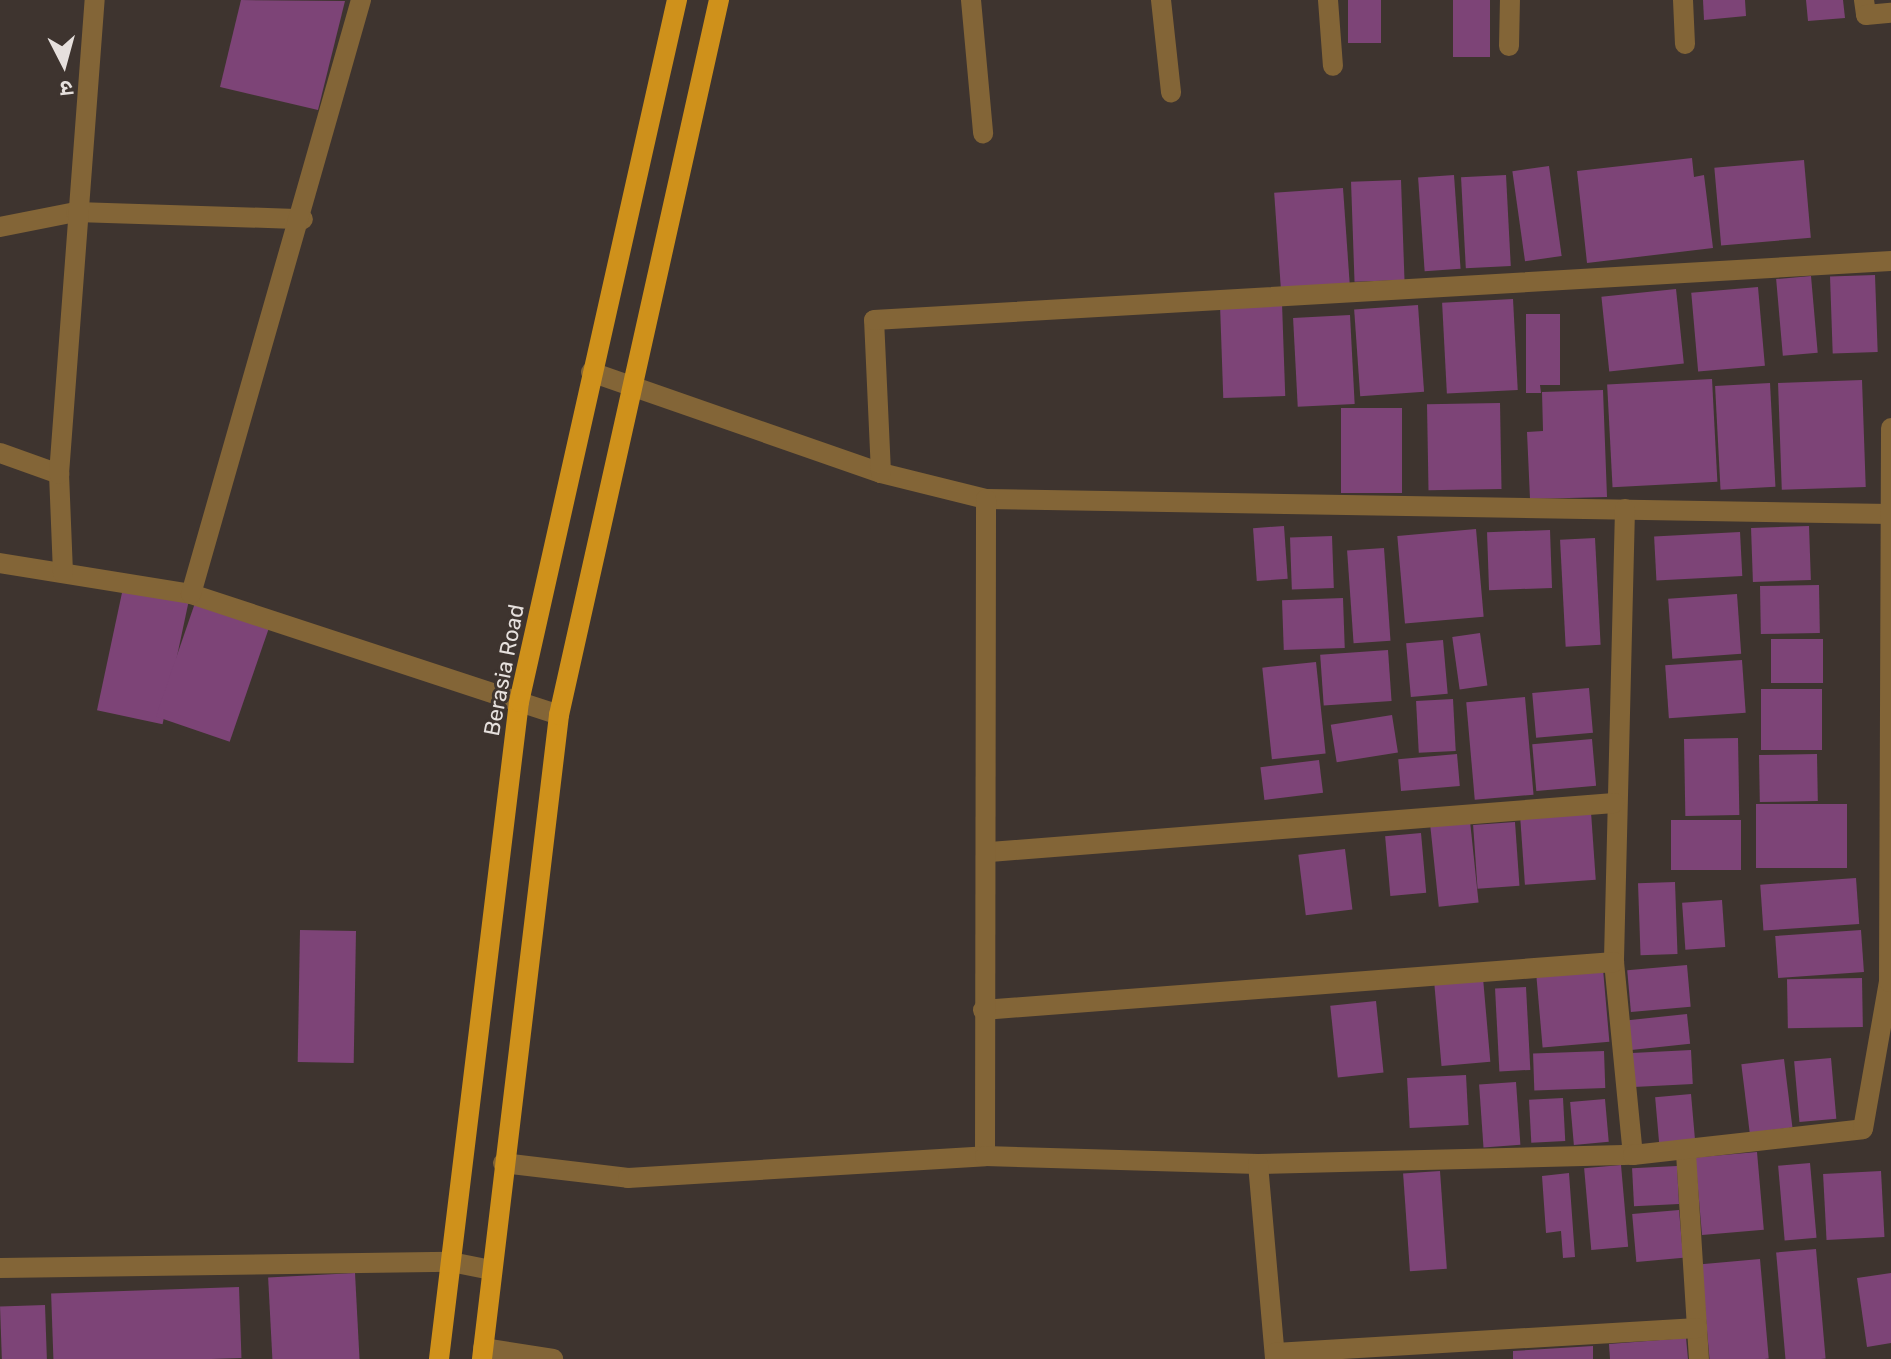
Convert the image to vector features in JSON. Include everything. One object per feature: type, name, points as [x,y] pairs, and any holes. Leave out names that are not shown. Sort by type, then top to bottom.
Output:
[{"type":"main road","name":"Berasia Road","points":[[439,1359],[519,702],[677,0]]},
{"type":"main road","points":[[482,1354],[559,715],[629,389],[719,0]]},
{"type":"street","points":[[63,573],[59,474],[76,212],[95,0]]},
{"type":"street","points":[[191,594],[303,219],[361,0]]},
{"type":"street","points":[[971,0],[983,133]]},
{"type":"street","points":[[1161,0],[1171,92]]},
{"type":"street","points":[[1328,0],[1333,66]]},
{"type":"street","points":[[1509,46],[1510,0]]},
{"type":"street","points":[[1683,0],[1685,44]]},
{"type":"street","points":[[1864,0],[1866,15],[1891,13]]},
{"type":"street","points":[[0,227],[76,212],[303,219]]},
{"type":"street","points":[[881,473],[874,320],[1891,261]]},
{"type":"street","points":[[591,372],[629,389],[881,473],[986,499],[1888,514]]},
{"type":"street","points":[[503,1163],[628,1178],[985,1156],[1258,1164],[1633,1155],[1686,1153],[1863,1129],[1890,981],[1888,514],[1891,428]]},
{"type":"street","points":[[0,453],[59,474]]},
{"type":"street","points":[[985,1156],[983,1010],[990,852],[986,499]]},
{"type":"street","points":[[1625,509],[1614,803],[1614,962],[1633,1155]]},
{"type":"street","points":[[0,563],[191,594],[559,715]]},
{"type":"street","points":[[990,852],[1614,803]]},
{"type":"street","points":[[983,1010],[1614,962]]},
{"type":"street","points":[[1686,1153],[1699,1359]]},
{"type":"street","points":[[1258,1164],[1275,1356],[1697,1328]]},
{"type":"street","points":[[0,1268],[451,1262],[491,1270]]},
{"type":"street","points":[[482,1354],[553,1359]]},
{"type":"building","points":[[241,0],[345,1],[318,110],[220,87]]},
{"type":"building","points":[[1348,0],[1381,0],[1381,43],[1348,43]]},
{"type":"building","points":[[1453,0],[1490,0],[1490,57],[1453,57]]},
{"type":"building","points":[[1703,0],[1745,0],[1746,16],[1704,20]]},
{"type":"building","points":[[1806,0],[1843,0],[1845,18],[1808,21]]},
{"type":"building","points":[[1692,158],[1694,177],[1704,175],[1713,248],[1587,263],[1577,171]]},
{"type":"building","points":[[1804,160],[1811,238],[1721,246],[1714,168]]},
{"type":"building","points":[[1549,166],[1562,256],[1525,261],[1512,171]]},
{"type":"building","points":[[1454,175],[1461,269],[1425,271],[1418,178]]},
{"type":"building","points":[[1506,175],[1511,266],[1466,268],[1461,177]]},
{"type":"building","points":[[1401,180],[1404,280],[1355,282],[1351,182]]},
{"type":"building","points":[[1343,188],[1350,285],[1281,290],[1274,193]]},
{"type":"building","points":[[1875,275],[1878,352],[1833,354],[1830,277]]},
{"type":"building","points":[[1811,276],[1818,353],[1783,356],[1776,279]]},
{"type":"building","points":[[1758,287],[1765,366],[1698,372],[1691,293]]},
{"type":"building","points":[[1676,289],[1684,364],[1609,371],[1601,297]]},
{"type":"building","points":[[1513,299],[1518,390],[1447,394],[1442,303]]},
{"type":"building","points":[[1282,303],[1285,396],[1223,398],[1220,305]]},
{"type":"building","points":[[1418,305],[1424,392],[1360,396],[1354,309]]},
{"type":"building","points":[[1526,314],[1560,314],[1560,385],[1540,385],[1541,393],[1526,393]]},
{"type":"building","points":[[1350,315],[1355,404],[1298,407],[1293,318]]},
{"type":"building","points":[[1712,379],[1717,482],[1613,487],[1607,384]]},
{"type":"building","points":[[1862,380],[1866,487],[1782,490],[1778,383]]},
{"type":"building","points":[[1770,383],[1775,487],[1721,490],[1715,386]]},
{"type":"building","points":[[1603,390],[1607,497],[1530,499],[1527,432],[1543,431],[1542,392]]},
{"type":"building","points":[[1500,403],[1502,489],[1429,490],[1427,404]]},
{"type":"building","points":[[1341,408],[1402,408],[1402,493],[1341,493]]},
{"type":"building","points":[[1284,526],[1288,579],[1257,581],[1253,528]]},
{"type":"building","points":[[1809,526],[1811,580],[1753,582],[1751,528]]},
{"type":"building","points":[[1476,529],[1484,617],[1405,624],[1397,536]]},
{"type":"building","points":[[1550,530],[1552,588],[1489,590],[1487,532]]},
{"type":"building","points":[[1740,532],[1742,576],[1656,580],[1654,537]]},
{"type":"building","points":[[1332,536],[1334,588],[1292,589],[1290,537]]},
{"type":"building","points":[[1595,538],[1601,645],[1566,647],[1560,540]]},
{"type":"building","points":[[1384,548],[1390,641],[1354,643],[1347,551]]},
{"type":"building","points":[[1819,585],[1820,633],[1761,634],[1760,586]]},
{"type":"building","points":[[123,588],[189,602],[163,724],[97,710]]},
{"type":"building","points":[[1737,594],[1741,654],[1672,659],[1668,599]]},
{"type":"building","points":[[1343,598],[1345,648],[1284,650],[1282,600]]},
{"type":"building","points":[[195,603],[269,628],[230,742],[156,716]]},
{"type":"building","points":[[1480,633],[1487,685],[1460,689],[1452,637]]},
{"type":"building","points":[[1771,639],[1823,639],[1823,683],[1771,683]]},
{"type":"building","points":[[1443,640],[1448,694],[1411,697],[1406,643]]},
{"type":"building","points":[[1388,650],[1392,701],[1324,706],[1320,655]]},
{"type":"building","points":[[1742,660],[1746,713],[1669,718],[1665,665]]},
{"type":"building","points":[[1316,662],[1326,753],[1272,759],[1262,668]]},
{"type":"building","points":[[1589,688],[1593,733],[1536,738],[1532,693]]},
{"type":"building","points":[[1761,689],[1822,689],[1822,750],[1761,750]]},
{"type":"building","points":[[1525,697],[1534,795],[1475,800],[1466,702]]},
{"type":"building","points":[[1453,699],[1456,751],[1419,753],[1416,701]]},
{"type":"building","points":[[1392,715],[1398,753],[1337,762],[1331,725]]},
{"type":"building","points":[[1738,738],[1739,815],[1685,816],[1684,739]]},
{"type":"building","points":[[1592,739],[1596,786],[1536,791],[1532,744]]},
{"type":"building","points":[[1457,754],[1460,786],[1401,791],[1398,759]]},
{"type":"building","points":[[1817,754],[1818,801],[1760,802],[1759,755]]},
{"type":"building","points":[[1319,760],[1323,793],[1264,800],[1260,767]]},
{"type":"building","points":[[1756,804],[1847,804],[1847,868],[1756,868]]},
{"type":"building","points":[[1591,812],[1596,880],[1525,885],[1520,817]]},
{"type":"building","points":[[1671,820],[1741,820],[1741,870],[1671,870]]},
{"type":"building","points":[[1470,821],[1479,903],[1439,907],[1430,825]]},
{"type":"building","points":[[1515,822],[1519,886],[1478,889],[1473,825]]},
{"type":"building","points":[[1421,833],[1426,893],[1390,896],[1385,836]]},
{"type":"building","points":[[1345,849],[1352,910],[1306,915],[1298,855]]},
{"type":"building","points":[[1856,878],[1859,924],[1763,931],[1760,885]]},
{"type":"building","points":[[1675,882],[1678,954],[1641,955],[1638,883]]},
{"type":"building","points":[[1722,900],[1725,947],[1685,950],[1682,903]]},
{"type":"building","points":[[300,930],[356,931],[354,1063],[298,1062]]},
{"type":"building","points":[[1861,930],[1864,972],[1778,978],[1775,936]]},
{"type":"building","points":[[1687,965],[1691,1007],[1631,1012],[1627,970]]},
{"type":"building","points":[[1603,969],[1609,1042],[1543,1048],[1536,975]]},
{"type":"building","points":[[1483,978],[1490,1062],[1442,1066],[1434,982]]},
{"type":"building","points":[[1862,978],[1863,1027],[1788,1028],[1787,979]]},
{"type":"building","points":[[1526,987],[1530,1070],[1499,1072],[1495,989]]},
{"type":"building","points":[[1376,1001],[1384,1073],[1338,1077],[1330,1006]]},
{"type":"building","points":[[1687,1014],[1690,1044],[1626,1051],[1623,1021]]},
{"type":"building","points":[[1691,1050],[1693,1084],[1629,1087],[1627,1053]]},
{"type":"building","points":[[1604,1051],[1605,1088],[1534,1090],[1533,1053]]},
{"type":"building","points":[[1831,1058],[1836,1119],[1799,1122],[1794,1061]]},
{"type":"building","points":[[1784,1059],[1792,1127],[1750,1133],[1741,1064]]},
{"type":"building","points":[[1466,1075],[1469,1125],[1410,1128],[1407,1078]]},
{"type":"building","points":[[1516,1082],[1520,1145],[1483,1147],[1479,1085]]},
{"type":"building","points":[[1691,1094],[1695,1142],[1659,1145],[1655,1097]]},
{"type":"building","points":[[1563,1098],[1565,1141],[1531,1143],[1529,1100]]},
{"type":"building","points":[[1605,1099],[1609,1142],[1574,1145],[1570,1102]]},
{"type":"building","points":[[1757,1152],[1764,1230],[1702,1235],[1695,1157]]},
{"type":"building","points":[[1810,1163],[1817,1238],[1785,1241],[1778,1166]]},
{"type":"building","points":[[1621,1165],[1628,1247],[1591,1250],[1584,1168]]},
{"type":"building","points":[[1677,1166],[1679,1204],[1634,1206],[1632,1168]]},
{"type":"building","points":[[1440,1171],[1447,1269],[1410,1271],[1403,1174]]},
{"type":"building","points":[[1881,1171],[1884,1237],[1827,1240],[1823,1174]]},
{"type":"building","points":[[1569,1173],[1575,1257],[1563,1258],[1561,1231],[1546,1233],[1542,1176]]},
{"type":"building","points":[[1679,1210],[1683,1258],[1636,1262],[1632,1214]]},
{"type":"building","points":[[1816,1249],[1826,1359],[1785,1359],[1776,1252]]},
{"type":"building","points":[[1760,1259],[1769,1359],[1710,1359],[1701,1264]]},
{"type":"building","points":[[355,1273],[360,1359],[272,1359],[268,1278]]},
{"type":"building","points":[[1891,1273],[1891,1343],[1867,1347],[1857,1278]]},
{"type":"building","points":[[239,1287],[241,1358],[53,1359],[51,1294]]},
{"type":"building","points":[[45,1305],[47,1359],[2,1359],[0,1307]]},
{"type":"building","points":[[1686,1338],[1688,1359],[1610,1359],[1609,1344]]},
{"type":"building","points":[[1593,1346],[1593,1359],[1513,1359],[1513,1351]]}]
